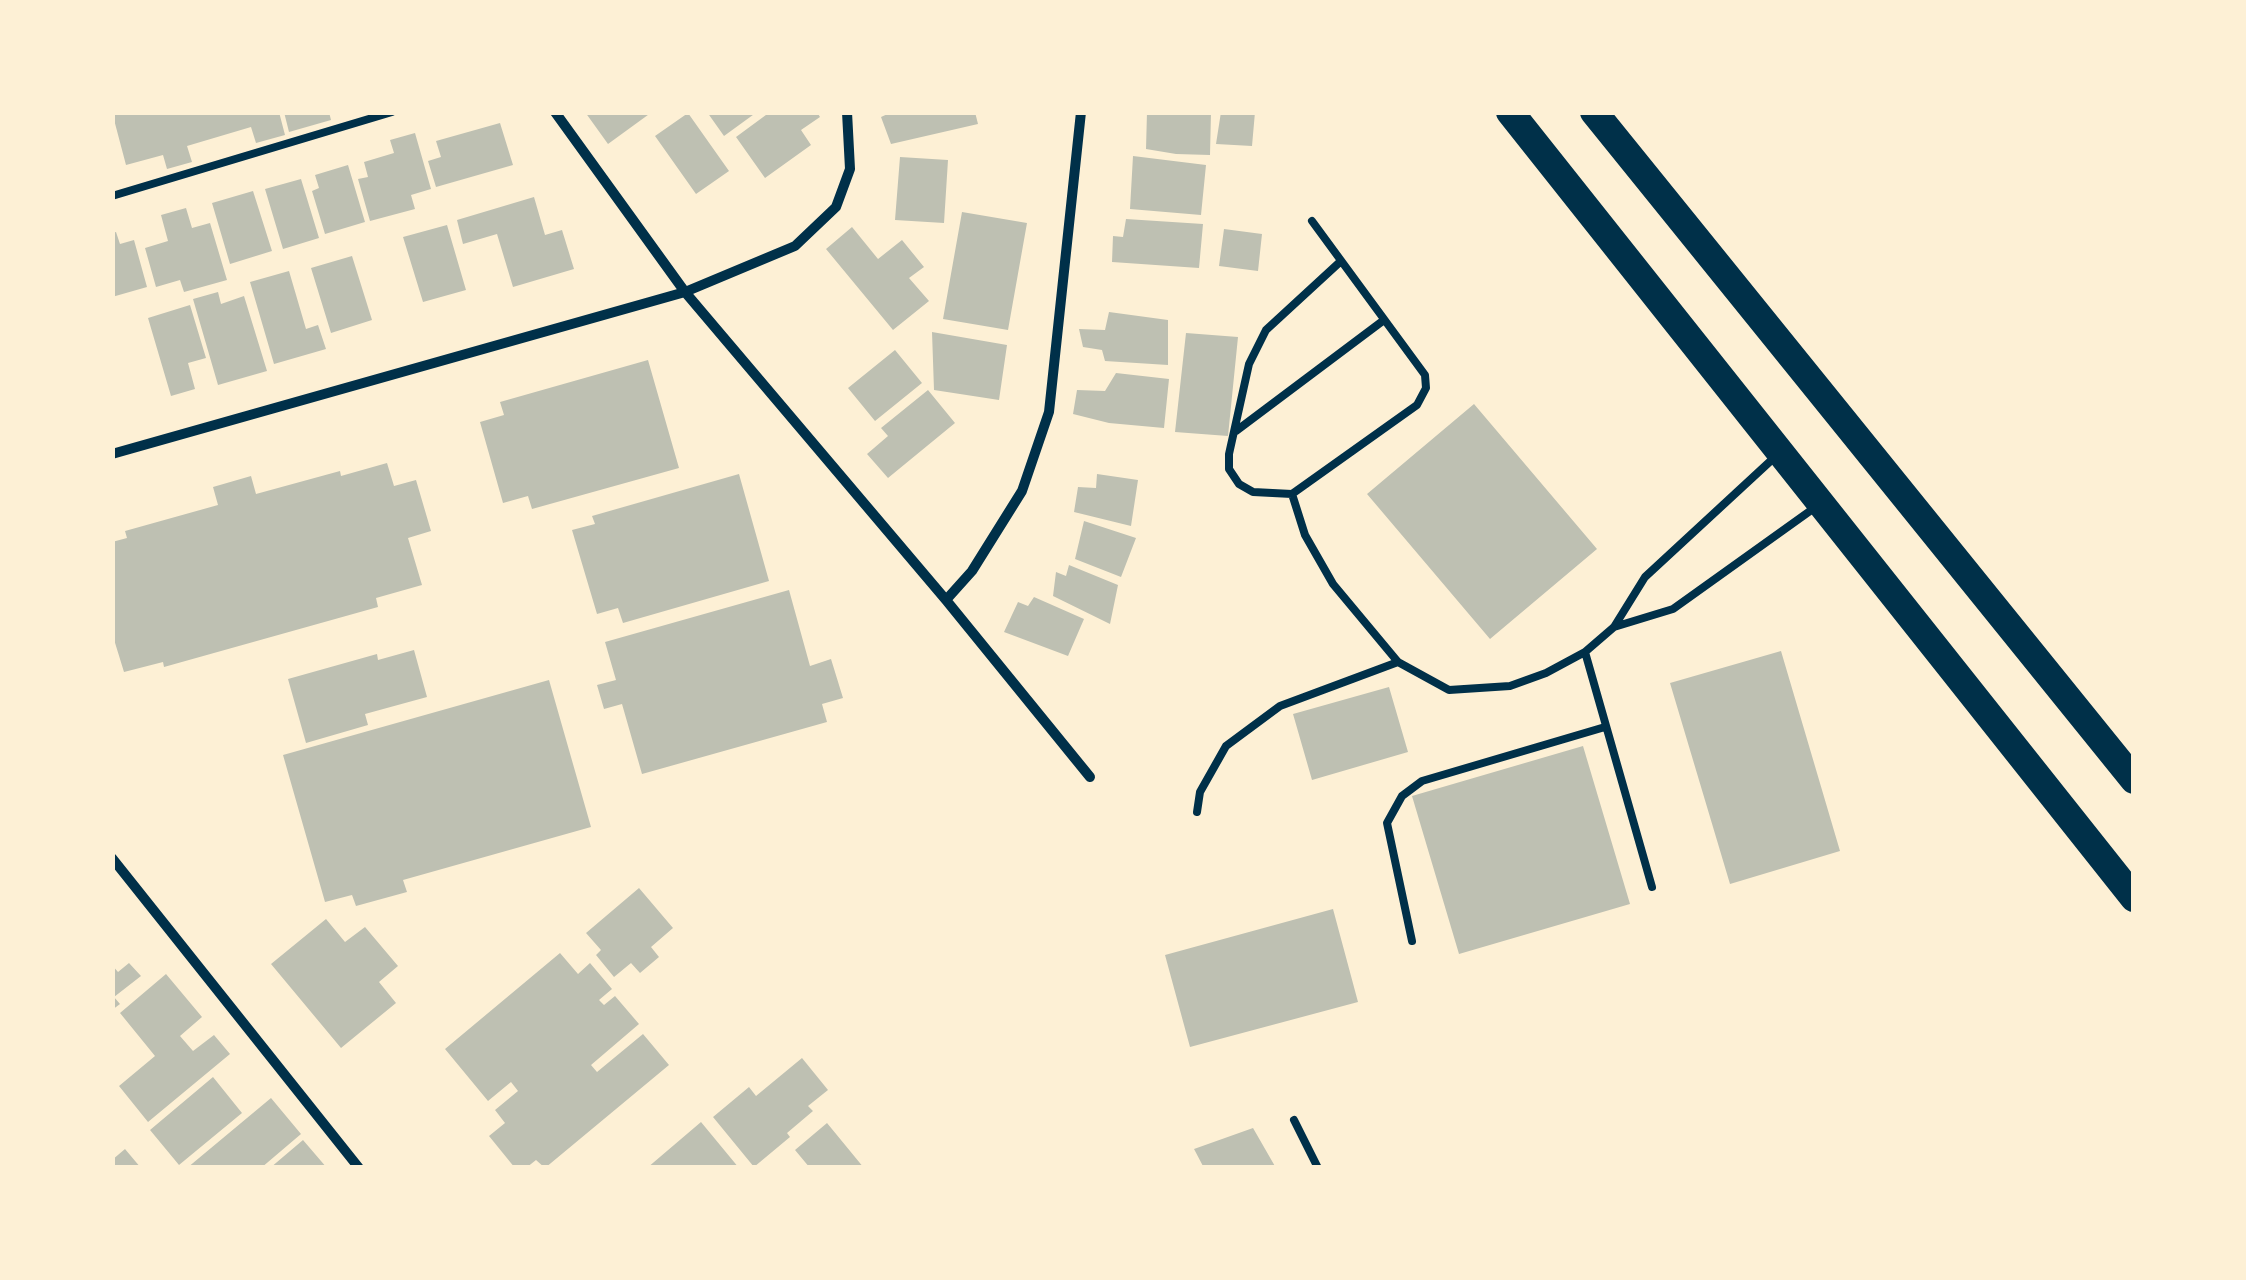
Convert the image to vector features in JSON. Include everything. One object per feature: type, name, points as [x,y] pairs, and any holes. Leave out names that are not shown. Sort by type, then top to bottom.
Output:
[{"type":"highway","points":[[1510,112],[2134,898]]},
{"type":"highway","points":[[1594,112],[2134,780]]},
{"type":"street","points":[[555,112],[685,292],[946,600],[1090,778]]},
{"type":"street","points":[[112,454],[685,292],[796,246],[836,207],[850,169],[847,112]]},
{"type":"street","points":[[946,600],[972,571],[1022,491],[1048,412],[1080,112]]},
{"type":"street","points":[[112,858],[360,1168]]},
{"type":"lane","points":[[112,196],[392,112]]},
{"type":"lane","points":[[1312,221],[1425,375],[1426,388],[1417,405],[1292,494],[1254,492],[1239,484],[1229,468],[1249,364],[1266,330],[1341,262]]},
{"type":"lane","points":[[1235,432],[1384,320]]},
{"type":"lane","points":[[1292,494],[1305,535],[1334,584],[1398,662],[1449,690],[1510,686],[1546,673],[1585,652],[1614,626],[1645,577],[1780,452]]},
{"type":"lane","points":[[1614,626],[1673,609],[1821,504]]},
{"type":"lane","points":[[1585,652],[1652,888]]},
{"type":"lane","points":[[1197,812],[1200,792],[1226,746],[1280,706],[1398,662]]},
{"type":"lane","points":[[1412,941],[1387,823],[1402,796],[1422,781],[1605,727]]},
{"type":"lane","points":[[1294,1120],[1318,1168]]},
{"type":"building","points":[[112,112],[279,112],[285,135],[256,143],[251,127],[187,146],[192,162],[167,169],[163,155],[126,165]]},
{"type":"building","points":[[284,112],[329,112],[331,120],[289,132]]},
{"type":"building","points":[[585,112],[652,112],[608,144]]},
{"type":"building","points":[[707,112],[757,112],[724,136]]},
{"type":"building","points":[[770,112],[817,112],[820,117],[801,130],[811,145],[765,178],[736,137]]},
{"type":"building","points":[[892,112],[975,112],[978,124],[891,144],[881,117]]},
{"type":"building","points":[[1147,112],[1211,112],[1210,155],[1146,149]]},
{"type":"building","points":[[1221,112],[1255,112],[1252,146],[1216,144]]},
{"type":"building","points":[[688,113],[729,171],[696,194],[655,136]]},
{"type":"building","points":[[500,123],[513,165],[436,187],[428,161],[441,157],[436,141]]},
{"type":"building","points":[[415,133],[431,189],[411,195],[415,209],[370,221],[358,179],[368,177],[364,162],[394,153],[390,140]]},
{"type":"building","points":[[1133,156],[1206,165],[1201,215],[1130,209]]},
{"type":"building","points":[[900,157],[948,160],[944,223],[895,220]]},
{"type":"building","points":[[348,165],[365,222],[325,234],[312,191],[319,188],[315,175]]},
{"type":"building","points":[[301,179],[319,238],[283,249],[265,189]]},
{"type":"building","points":[[253,191],[272,251],[230,264],[212,203]]},
{"type":"building","points":[[534,197],[545,235],[562,230],[574,269],[513,287],[497,234],[463,244],[457,220]]},
{"type":"building","points":[[186,208],[192,228],[210,223],[227,280],[184,292],[180,280],[156,287],[145,248],[168,241],[161,215]]},
{"type":"building","points":[[962,212],[1027,223],[1008,330],[943,319]]},
{"type":"building","points":[[1126,219],[1203,224],[1199,268],[1112,262],[1113,236],[1123,237]]},
{"type":"building","points":[[447,225],[466,290],[423,302],[403,237]]},
{"type":"building","points":[[852,227],[878,259],[902,240],[924,267],[909,278],[929,301],[893,330],[826,249]]},
{"type":"building","points":[[1224,229],[1262,234],[1258,271],[1219,266]]},
{"type":"building","points":[[116,232],[120,244],[134,240],[147,287],[112,297],[112,233]]},
{"type":"building","points":[[352,256],[372,320],[331,333],[311,268]]},
{"type":"building","points":[[289,271],[306,329],[318,325],[326,349],[274,364],[250,282]]},
{"type":"building","points":[[218,292],[221,304],[244,296],[267,371],[218,385],[193,299]]},
{"type":"building","points":[[190,305],[206,358],[188,363],[195,389],[171,396],[148,318]]},
{"type":"building","points":[[1109,312],[1168,320],[1168,365],[1105,361],[1102,350],[1083,347],[1079,329],[1105,330]]},
{"type":"building","points":[[932,332],[1007,345],[999,400],[934,390]]},
{"type":"building","points":[[1186,333],[1238,337],[1228,436],[1175,432]]},
{"type":"building","points":[[895,350],[922,383],[875,421],[848,388]]},
{"type":"building","points":[[648,360],[679,468],[532,509],[528,496],[503,503],[480,422],[504,415],[500,402]]},
{"type":"building","points":[[1116,373],[1169,379],[1164,428],[1109,423],[1073,414],[1077,390],[1105,391]]},
{"type":"building","points":[[928,390],[955,423],[888,478],[867,454],[888,436],[881,428]]},
{"type":"building","points":[[1474,404],[1597,549],[1490,639],[1367,494]]},
{"type":"building","points":[[387,463],[394,486],[416,480],[431,531],[408,538],[422,585],[376,598],[378,607],[164,667],[163,662],[124,672],[112,633],[112,542],[127,538],[125,531],[218,505],[213,487],[251,476],[256,494],[340,471],[341,476]]},
{"type":"building","points":[[739,474],[769,581],[623,623],[618,608],[597,614],[572,530],[595,524],[592,516]]},
{"type":"building","points":[[1097,474],[1138,480],[1131,526],[1074,512],[1078,487],[1096,488]]},
{"type":"building","points":[[1084,521],[1136,538],[1121,577],[1075,559]]},
{"type":"building","points":[[1069,565],[1118,585],[1110,624],[1053,596],[1056,572],[1066,576]]},
{"type":"building","points":[[789,590],[810,666],[831,659],[843,698],[822,704],[827,722],[642,774],[622,704],[604,709],[597,685],[616,680],[605,642]]},
{"type":"building","points":[[1034,597],[1084,619],[1068,656],[1004,632],[1018,602],[1028,606]]},
{"type":"building","points":[[414,650],[427,697],[365,714],[368,725],[306,743],[288,679],[377,654],[378,660]]},
{"type":"building","points":[[1781,651],[1840,851],[1730,884],[1670,683]]},
{"type":"building","points":[[549,680],[591,827],[403,880],[407,892],[356,906],[352,895],[325,902],[283,755]]},
{"type":"building","points":[[1389,687],[1408,752],[1312,780],[1293,714]]},
{"type":"building","points":[[1583,746],[1630,904],[1459,954],[1412,796]]},
{"type":"building","points":[[639,888],[673,928],[651,947],[659,957],[640,973],[631,963],[614,977],[596,955],[601,950],[586,933]]},
{"type":"building","points":[[1333,909],[1358,1002],[1190,1047],[1165,955]]},
{"type":"building","points":[[326,919],[345,942],[365,927],[398,966],[379,982],[396,1003],[341,1048],[271,964]]},
{"type":"building","points":[[560,953],[578,974],[590,963],[612,989],[599,1000],[604,1005],[615,996],[639,1024],[591,1065],[597,1072],[643,1034],[669,1065],[545,1168],[536,1160],[526,1168],[515,1168],[489,1136],[505,1123],[495,1110],[518,1091],[511,1082],[488,1101],[445,1049]]},
{"type":"building","points":[[129,963],[141,976],[114,997],[120,1004],[112,1010],[112,965],[118,972]]},
{"type":"building","points":[[166,974],[202,1017],[180,1036],[193,1051],[214,1035],[230,1054],[148,1122],[119,1086],[155,1056],[120,1013]]},
{"type":"building","points":[[802,1058],[828,1090],[808,1106],[813,1111],[787,1133],[790,1137],[754,1167],[713,1117],[749,1087],[756,1096]]},
{"type":"building","points":[[213,1077],[242,1113],[179,1165],[150,1130]]},
{"type":"building","points":[[271,1098],[301,1134],[261,1168],[187,1168]]},
{"type":"building","points":[[701,1122],[739,1168],[647,1168]]},
{"type":"building","points":[[827,1123],[864,1168],[810,1168],[795,1150]]},
{"type":"building","points":[[1253,1128],[1276,1168],[1204,1168],[1194,1149]]},
{"type":"building","points":[[303,1140],[327,1168],[270,1168]]},
{"type":"building","points":[[125,1149],[141,1168],[112,1168],[112,1160]]}]
